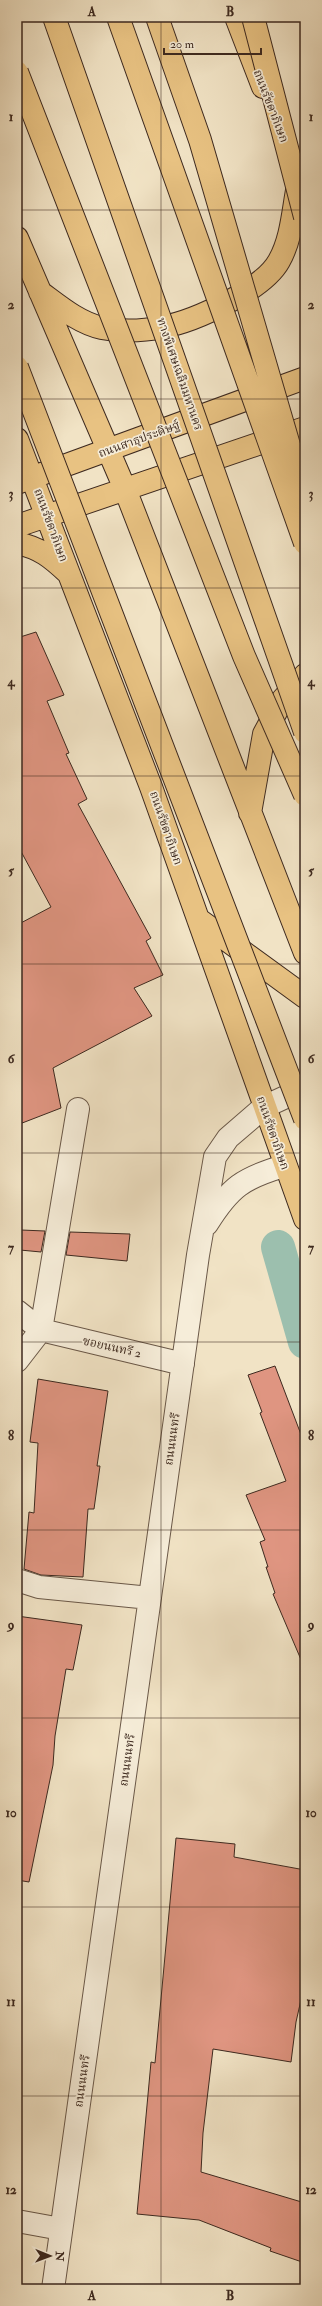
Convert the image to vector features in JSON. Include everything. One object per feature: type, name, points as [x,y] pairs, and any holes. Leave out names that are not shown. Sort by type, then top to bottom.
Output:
[{"type":"main road","name":"ทางพิเศษเฉลิมมหานคร","points":[[54,17],[305,732]]},
{"type":"main road","points":[[118,17],[305,543]]},
{"type":"main road","points":[[157,17],[200,140],[305,500]]},
{"type":"main road","name":"ถนนรัชดาภิเษก","points":[[236,17],[302,186]]},
{"type":"main road","name":"ถนนรัชดาภิเษก","points":[[253,17],[305,217]]},
{"type":"main road","points":[[17,72],[244,656],[305,794]]},
{"type":"main road","points":[[40,292],[79,320],[101,328],[127,331],[164,327],[219,306],[233,300],[267,276],[279,262],[287,242],[302,186]]},
{"type":"main road","points":[[17,238],[125,489],[305,953]]},
{"type":"main road","name":"ถนนรัชดาภิเษก","points":[[17,367],[305,1118]]},
{"type":"main road","name":"ถนนสาธุประดิษฐ์","points":[[25,480],[305,378]]},
{"type":"main road","points":[[17,526],[305,428]]},
{"type":"main road","name":"ถนนรัชดาภิเษก","points":[[17,439],[25,480],[48,515],[69,574],[151,787],[284,1166],[305,1219]]},
{"type":"main road","points":[[17,543],[35,547],[69,574]]},
{"type":"main road","points":[[250,812],[264,734],[283,699],[305,674]]},
{"type":"main road","points":[[198,919],[305,997]]},
{"type":"street","name":"ถนนนนทรี","points":[[53,2289],[202,1231],[215,1158],[228,1138],[264,1107],[305,1088]]},
{"type":"street","points":[[17,1360],[41,1330],[78,1109]]},
{"type":"street","name":"ถนนนนทรี","points":[[202,1231],[220,1203],[239,1184],[262,1172],[284,1166]]},
{"type":"street","points":[[17,1311],[41,1330]]},
{"type":"street","name":"ซอยนนทรี 2","points":[[41,1330],[183,1364]]},
{"type":"street","points":[[17,1580],[39,1587],[150,1598]]},
{"type":"street","points":[[17,2221],[61,2229]]},
{"type":"building","points":[[36,632],[64,695],[47,701],[69,753],[66,754],[87,799],[78,804],[151,938],[146,941],[163,975],[134,988],[152,1016],[53,1068],[61,1108],[17,1125],[17,925],[51,907],[17,844],[17,638]]},
{"type":"building","points":[[21,1230],[45,1231],[41,1252],[20,1250]]},
{"type":"building","points":[[70,1232],[130,1234],[127,1261],[66,1255]]},
{"type":"building","points":[[275,1366],[305,1445],[305,1669],[273,1594],[275,1593],[266,1567],[268,1567],[260,1542],[265,1540],[246,1495],[286,1481],[260,1413],[262,1412],[248,1375]]},
{"type":"building","points":[[38,1379],[108,1391],[97,1466],[100,1466],[94,1509],[88,1509],[83,1577],[41,1575],[24,1569],[29,1512],[34,1513],[38,1443],[30,1442]]},
{"type":"building","points":[[17,1616],[82,1625],[73,1670],[66,1669],[55,1736],[53,1765],[29,1882],[17,1880]]},
{"type":"building","points":[[176,1838],[235,1844],[234,1857],[305,1870],[305,1982],[296,2022],[291,2062],[213,2049],[203,2133],[201,2172],[305,2203],[305,2263],[270,2251],[271,2248],[199,2220],[137,2214],[151,2062],[155,2063]]},
{"type":"waterway","points":[[278,1247],[305,1342]]}]
